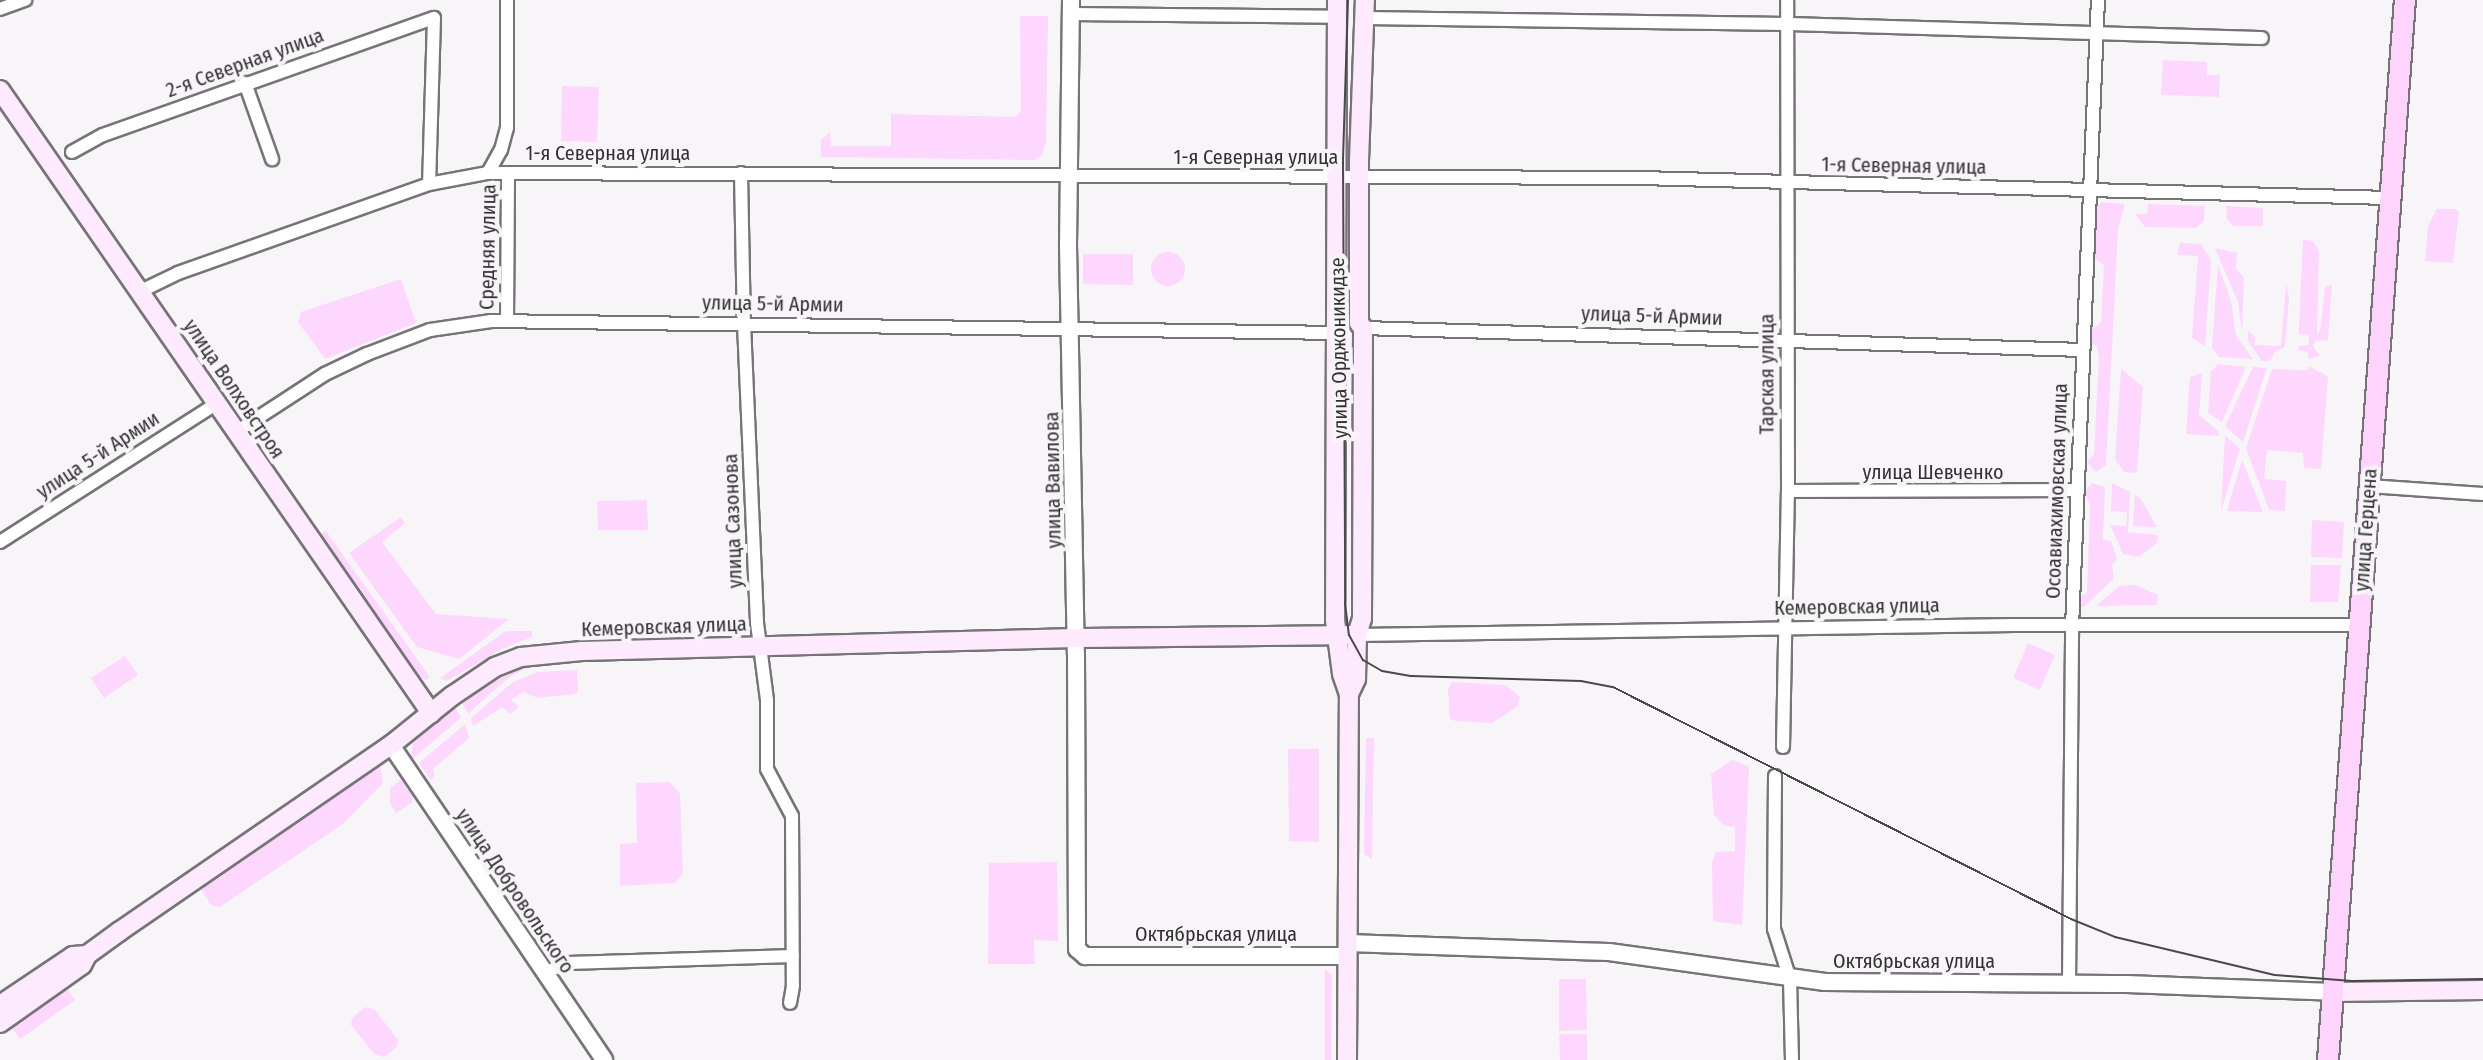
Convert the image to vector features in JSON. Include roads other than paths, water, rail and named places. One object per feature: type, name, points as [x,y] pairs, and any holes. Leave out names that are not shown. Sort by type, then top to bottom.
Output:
[{"type":"main road","name":"улица Герцена","points":[[2328,1060],[2405,0]]},
{"type":"main road","name":"улица Орджоникидзе","points":[[1337,8],[1337,635],[1343,679],[1349,694]]},
{"type":"main road","name":"улица Орджоникидзе","points":[[1347,1060],[1349,694],[1356,674],[1357,635],[1362,619],[1363,328],[1359,323],[1359,178],[1365,9]]},
{"type":"main road","name":"улица Волховстроя","points":[[0,90],[431,713]]},
{"type":"main road","name":"Кемеровская улица","points":[[0,1023],[82,965],[87,955],[391,745],[495,667],[533,654],[1076,638],[1357,635]]},
{"type":"main road","name":"Кемеровская улица","points":[[0,1005],[73,956],[87,955]]},
{"type":"main road","name":"Октябрьская улица","points":[[2332,992],[2483,990]]},
{"type":"street","points":[[0,9],[25,0]]},
{"type":"street","name":"Средняя улица","points":[[488,173],[501,150],[507,128],[507,0]]},
{"type":"street","name":"Тарская улица","points":[[1783,747],[1786,727],[1783,631],[1788,491],[1787,0]]},
{"type":"street","name":"Осоавиахимовская улица","points":[[2069,984],[2072,627],[2098,0]]},
{"type":"street","points":[[1071,7],[1337,8]]},
{"type":"street","name":"улица Вавилова","points":[[1071,7],[1069,176],[1077,949],[1085,956]]},
{"type":"street","points":[[1365,9],[2262,38]]},
{"type":"street","name":"2-я Северная улица","points":[[72,152],[103,135],[434,18],[429,184]]},
{"type":"street","points":[[245,83],[272,159]]},
{"type":"street","name":"1-я Северная улица","points":[[141,291],[178,273],[429,184],[488,173],[1640,178],[2391,198]]},
{"type":"street","name":"Средняя улица","points":[[507,321],[508,173]]},
{"type":"street","name":"улица Сазонова","points":[[741,173],[744,324],[760,646],[767,700],[767,769],[792,816],[793,956],[790,1003]]},
{"type":"street","name":"улица 5-й Армии","points":[[236,432],[325,374],[390,344],[448,326],[507,321],[1336,333]]},
{"type":"street","name":"улица 5-й Армии","points":[[1363,328],[2082,350]]},
{"type":"street","name":"улица 5-й Армии","points":[[3,535],[217,403]]},
{"type":"street","points":[[2369,486],[2483,494]]},
{"type":"street","name":"улица Шевченко","points":[[1788,491],[2077,490]]},
{"type":"street","name":"Кемеровская улица","points":[[1357,635],[2359,625]]},
{"type":"street","name":"улица Добровольского","points":[[391,745],[604,1060]]},
{"type":"street","points":[[1775,776],[1774,929],[1790,979],[1792,1060]]},
{"type":"street","name":"Октябрьская улица","points":[[1085,956],[1348,950],[1609,952],[1790,979],[2332,992]]},
{"type":"street","points":[[546,972],[568,963],[793,956]]},
{"type":"tram line","points":[[1348,0],[1343,161],[1345,603],[1349,635],[1363,660],[1382,671],[1411,676],[1581,681],[1613,687],[2071,919],[2115,937],[2275,975],[2352,981],[2483,979]]}]
